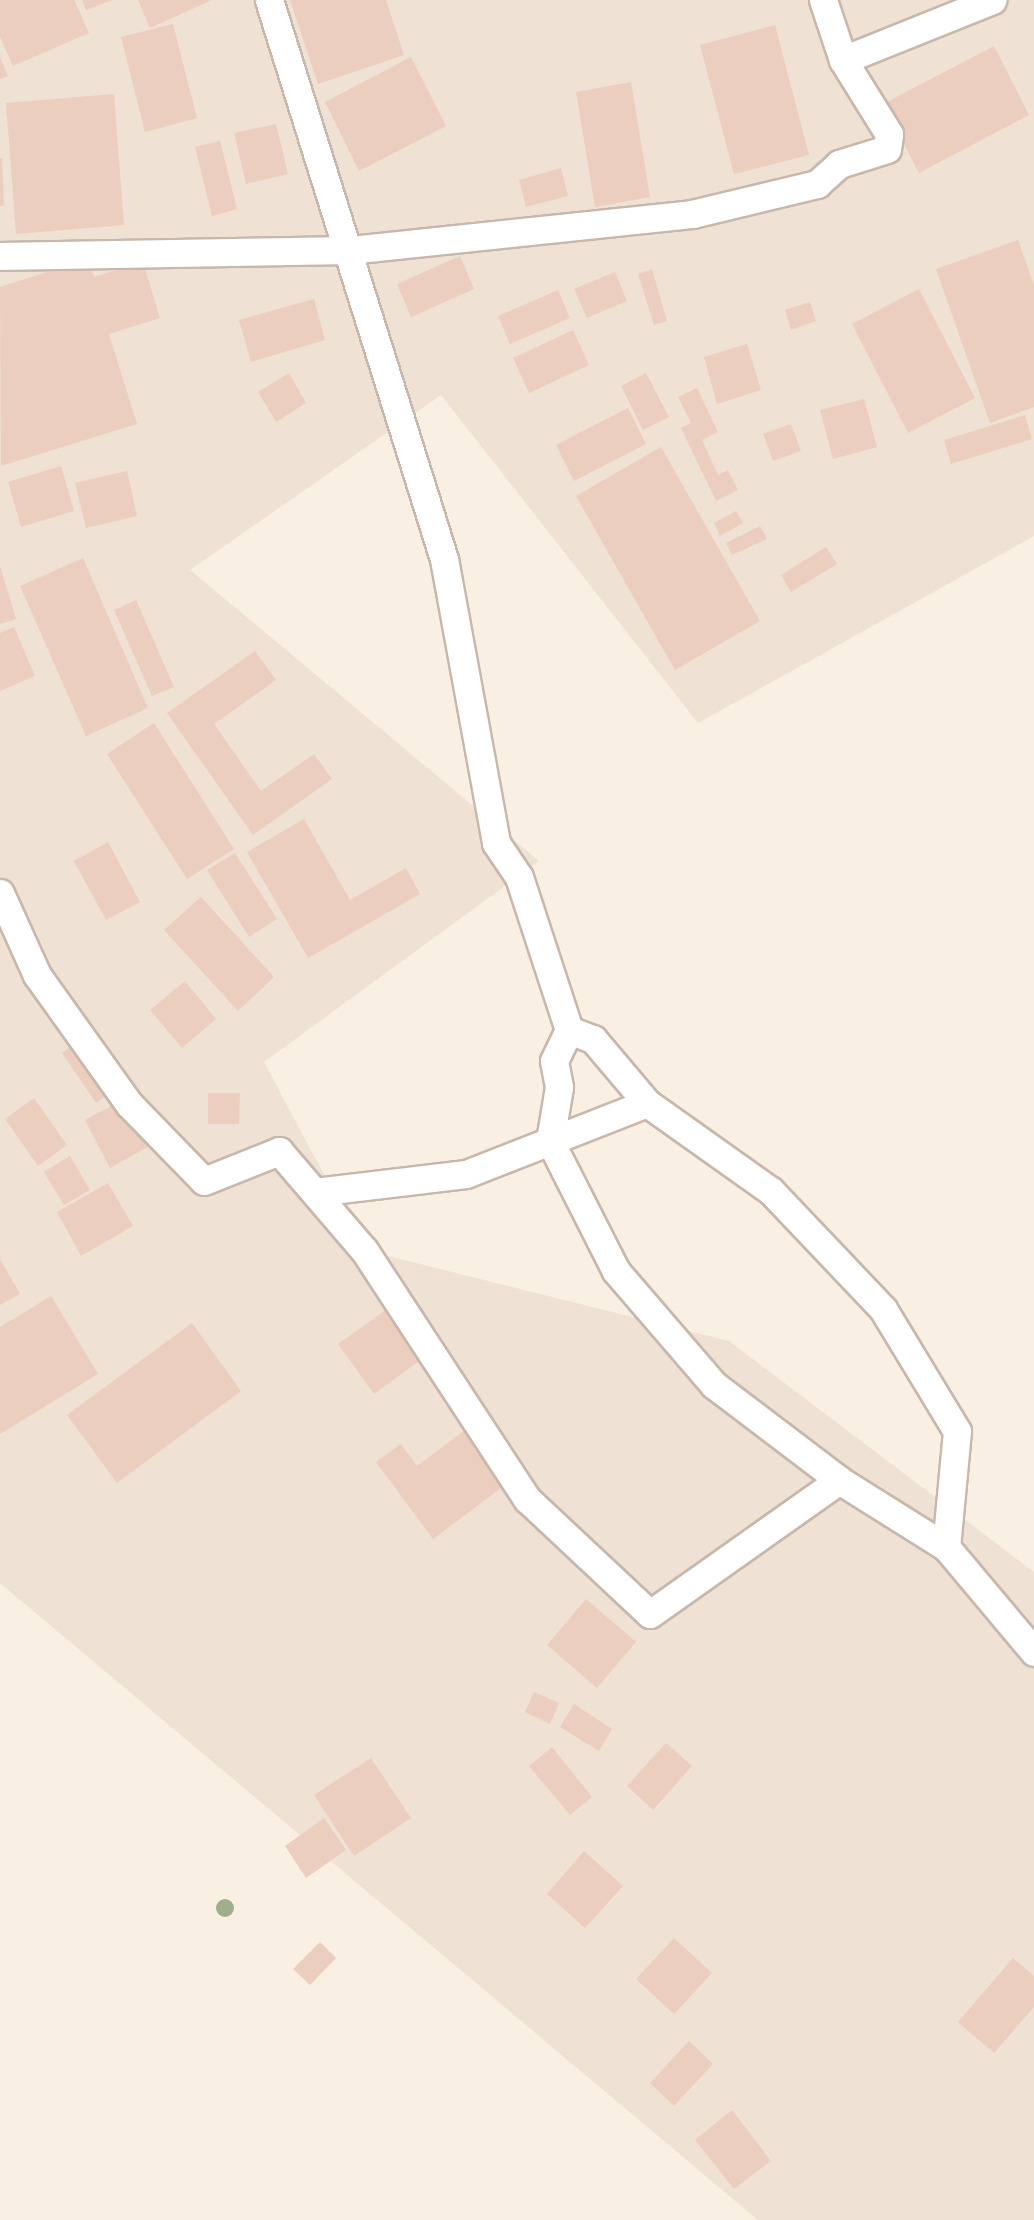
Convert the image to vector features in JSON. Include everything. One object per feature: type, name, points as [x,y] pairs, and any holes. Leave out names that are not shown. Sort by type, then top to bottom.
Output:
[{"type":"street","points":[[269,0],[350,250],[444,559],[496,843],[519,876],[569,1030],[554,1061],[559,1087],[550,1141],[616,1271],[714,1385],[839,1480],[946,1547],[1034,1652]]},
{"type":"street","points":[[0,256],[350,250],[692,214],[817,184],[839,164],[888,148],[889,134],[843,60],[823,0]]},
{"type":"street","points":[[843,60],[992,0]]},
{"type":"street","points":[[0,893],[37,975],[129,1104],[204,1180],[279,1151],[364,1250],[527,1499],[650,1614],[839,1480]]},
{"type":"street","points":[[569,1030],[593,1039],[647,1103],[771,1191],[883,1309],[957,1431],[946,1547]]},
{"type":"street","points":[[315,1192],[466,1174],[647,1103]]},
{"type":"shaded area","points":[[0,0],[1034,0],[1034,536],[698,723],[441,395],[190,570],[539,861],[264,1062],[364,1250],[729,1341],[1034,1572],[1034,2220],[758,2220],[0,1583]]},
{"type":"building","points":[[0,0],[74,0],[89,33],[13,66],[0,37]]},
{"type":"building","points":[[82,0],[112,0],[86,10]]},
{"type":"building","points":[[138,0],[212,0],[150,28]]},
{"type":"building","points":[[290,0],[386,0],[404,55],[318,84]]},
{"type":"building","points":[[173,24],[197,118],[145,132],[121,37]]},
{"type":"building","points":[[775,25],[809,155],[734,174],[700,45]]},
{"type":"building","points":[[994,46],[1029,115],[919,173],[883,104]]},
{"type":"building","points":[[0,57],[8,76],[0,79]]},
{"type":"building","points":[[411,57],[446,126],[359,171],[325,102]]},
{"type":"building","points":[[631,82],[650,197],[595,207],[576,92]]},
{"type":"building","points":[[114,94],[124,225],[16,234],[6,103]]},
{"type":"building","points":[[276,124],[288,174],[246,184],[234,133]]},
{"type":"building","points":[[220,141],[237,209],[212,216],[195,147]]},
{"type":"building","points":[[0,158],[2,158],[4,206],[0,206]]},
{"type":"building","points":[[561,168],[568,196],[526,207],[519,180]]},
{"type":"building","points":[[1018,240],[1034,285],[1034,407],[990,423],[936,269]]},
{"type":"building","points":[[460,256],[474,289],[411,317],[397,284]]},
{"type":"building","points":[[88,259],[94,277],[143,262],[160,318],[109,334],[137,424],[1,466],[0,287]]},
{"type":"building","points":[[652,269],[667,321],[654,325],[638,274]]},
{"type":"building","points":[[615,272],[627,301],[587,318],[574,289]]},
{"type":"building","points":[[919,289],[975,398],[908,433],[852,324]]},
{"type":"building","points":[[558,290],[570,318],[510,344],[498,316]]},
{"type":"building","points":[[314,299],[325,340],[251,362],[239,320]]},
{"type":"building","points":[[810,302],[816,321],[791,330],[785,310]]},
{"type":"building","points":[[573,330],[589,365],[529,393],[513,358]]},
{"type":"building","points":[[747,344],[761,390],[717,404],[704,357]]},
{"type":"building","points":[[289,373],[306,403],[276,422],[258,392]]},
{"type":"building","points":[[646,373],[669,417],[643,430],[621,386]]},
{"type":"building","points":[[697,388],[718,432],[702,440],[718,475],[728,470],[738,490],[716,501],[681,428],[691,423],[678,397]]},
{"type":"building","points":[[864,399],[877,447],[833,459],[820,410]]},
{"type":"building","points":[[628,408],[646,444],[574,481],[556,445]]},
{"type":"building","points":[[1025,415],[1032,439],[951,464],[944,440]]},
{"type":"building","points":[[791,424],[801,451],[773,461],[763,434]]},
{"type":"building","points":[[661,447],[760,621],[675,670],[576,496]]},
{"type":"building","points":[[61,466],[74,511],[21,527],[8,482]]},
{"type":"building","points":[[127,471],[137,516],[86,528],[75,483]]},
{"type":"building","points":[[736,511],[743,523],[720,536],[714,523]]},
{"type":"building","points":[[760,526],[767,539],[732,555],[726,543]]},
{"type":"building","points":[[826,547],[837,564],[791,592],[781,575]]},
{"type":"building","points":[[83,558],[148,708],[86,736],[20,586]]},
{"type":"building","points":[[0,566],[16,619],[0,624]]},
{"type":"building","points":[[136,600],[174,687],[152,696],[114,610]]},
{"type":"building","points":[[14,627],[35,676],[0,691],[0,633]]},
{"type":"building","points":[[255,651],[276,680],[214,724],[261,791],[314,754],[332,779],[253,835],[167,713]]},
{"type":"building","points":[[154,723],[234,849],[187,879],[107,754]]},
{"type":"building","points":[[304,819],[350,900],[406,868],[420,894],[308,958],[247,852]]},
{"type":"building","points":[[108,842],[140,902],[106,920],[74,861]]},
{"type":"building","points":[[235,853],[277,919],[249,937],[207,870]]},
{"type":"building","points":[[201,897],[274,977],[238,1011],[164,930]]},
{"type":"building","points":[[185,981],[216,1019],[182,1048],[150,1010]]},
{"type":"building","points":[[90,1033],[124,1083],[96,1103],[62,1053]]},
{"type":"building","points":[[208,1093],[240,1093],[239,1124],[208,1124]]},
{"type":"building","points":[[34,1098],[67,1145],[38,1166],[5,1119]]},
{"type":"building","points":[[126,1098],[151,1145],[110,1168],[85,1120]]},
{"type":"building","points":[[70,1156],[90,1190],[64,1205],[44,1172]]},
{"type":"building","points":[[108,1183],[133,1226],[81,1256],[57,1212]]},
{"type":"building","points":[[0,1259],[20,1294],[0,1305]]},
{"type":"building","points":[[51,1296],[98,1374],[0,1434],[0,1327]]},
{"type":"building","points":[[390,1307],[426,1356],[374,1394],[338,1344]]},
{"type":"building","points":[[192,1323],[241,1391],[117,1483],[67,1415]]},
{"type":"building","points":[[469,1427],[509,1482],[433,1539],[376,1462],[401,1444],[417,1466]]},
{"type":"building","points":[[586,1599],[636,1642],[597,1688],[547,1645]]},
{"type":"building","points":[[534,1692],[559,1703],[550,1724],[525,1712]]},
{"type":"building","points":[[574,1704],[612,1729],[599,1751],[560,1727]]},
{"type":"building","points":[[666,1743],[692,1766],[653,1810],[627,1786]]},
{"type":"building","points":[[552,1747],[592,1797],[570,1815],[529,1766]]},
{"type":"building","points":[[371,1758],[411,1818],[354,1856],[314,1795]]},
{"type":"building","points":[[324,1818],[346,1850],[306,1878],[285,1846]]},
{"type":"building","points":[[584,1851],[623,1886],[585,1928],[547,1894]]},
{"type":"building","points":[[674,1938],[712,1973],[674,2014],[636,1979]]},
{"type":"building","points":[[320,1942],[336,1958],[310,1985],[293,1969]]},
{"type":"building","points":[[1013,1958],[1034,1976],[1034,2007],[994,2053],[958,2022]]},
{"type":"building","points":[[689,2041],[713,2064],[674,2106],[650,2083]]},
{"type":"building","points":[[732,2110],[771,2161],[734,2189],[695,2140]]}]
